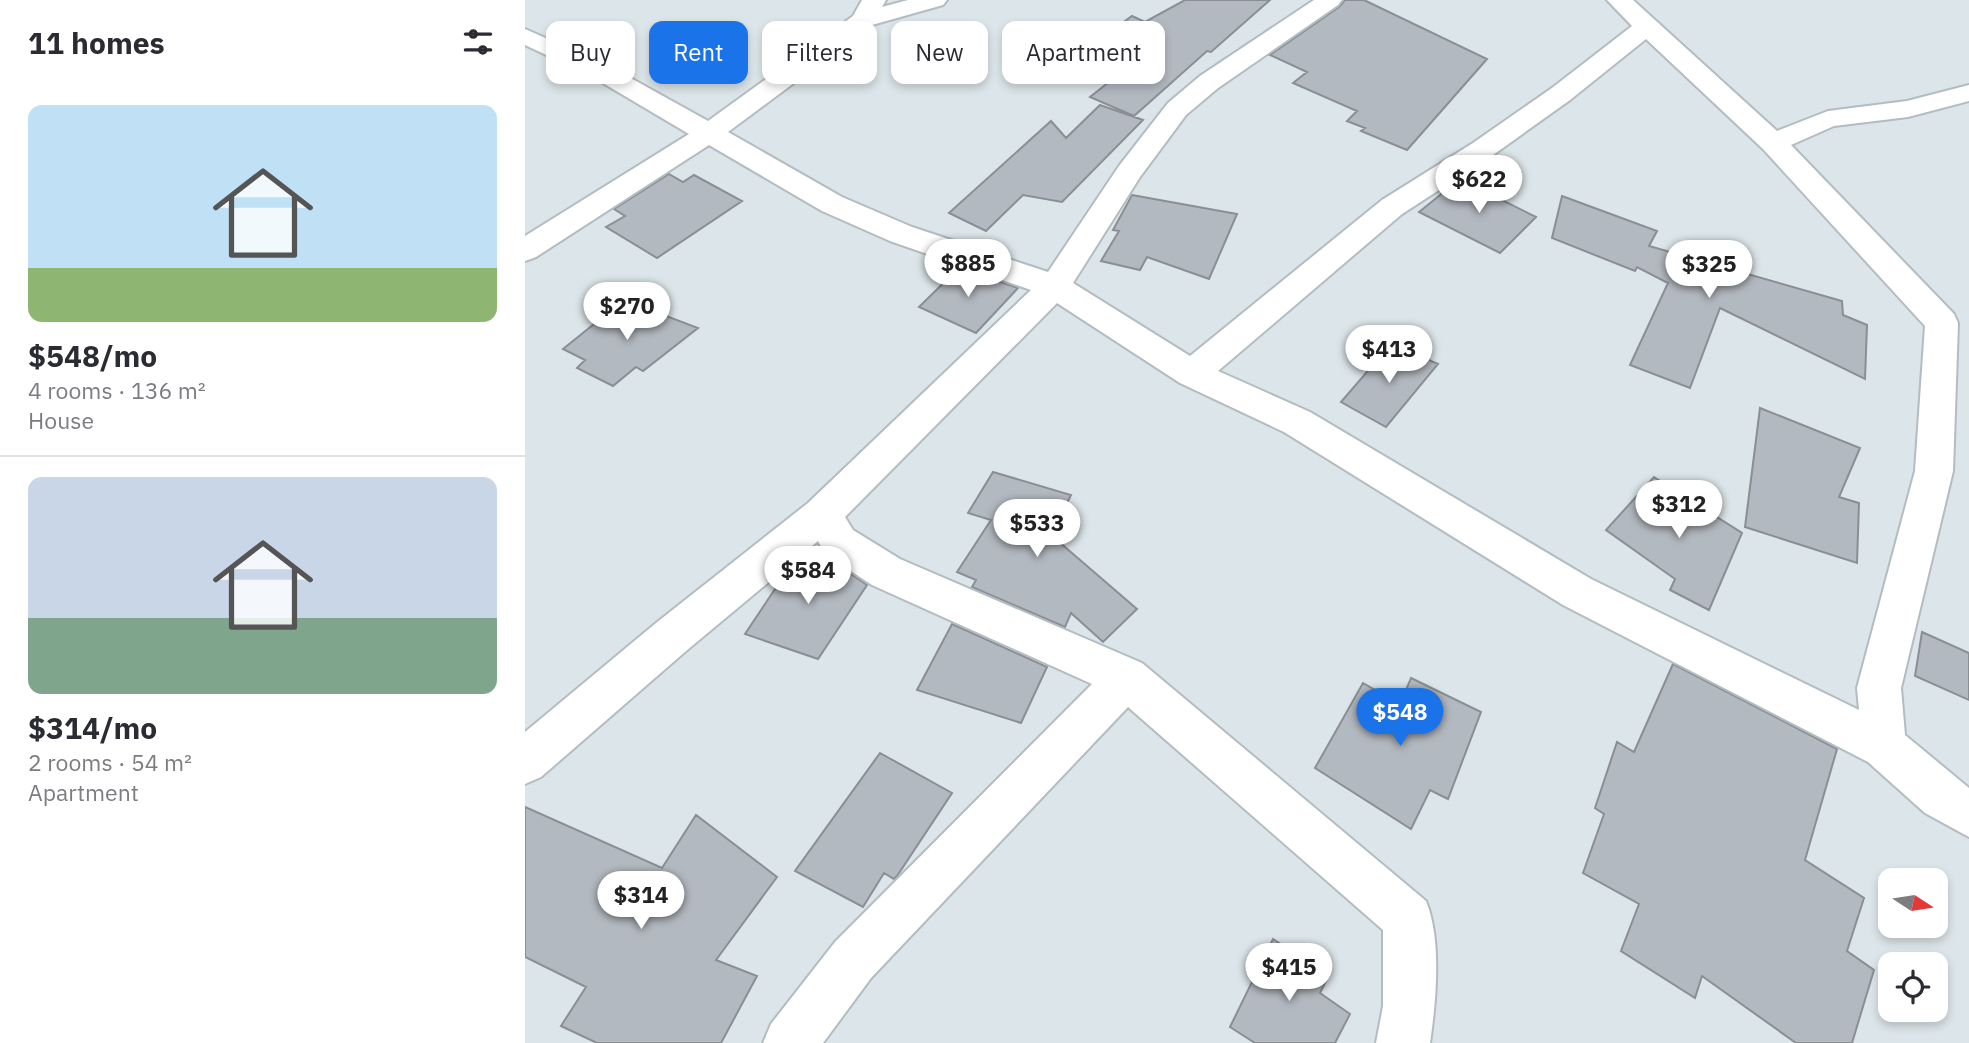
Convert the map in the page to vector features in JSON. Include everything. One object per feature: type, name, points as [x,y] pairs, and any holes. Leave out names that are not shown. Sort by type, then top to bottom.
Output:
[{"type":"street","points":[[525,250],[708,134],[868,10],[935,0]]},
{"type":"street","points":[[525,761],[671,637],[823,515],[1055,286],[1129,172],[1177,109],[1209,82],[1330,0]]},
{"type":"street","points":[[1619,0],[1773,144],[1942,323],[1934,471],[1879,688],[1884,746]]},
{"type":"street","points":[[1192,374],[1392,207],[1483,149],[1647,26]]},
{"type":"street","points":[[525,36],[600,71],[832,204],[901,234],[1055,286],[1192,374],[1297,422],[1577,592],[1884,746],[1941,797],[1969,814]]},
{"type":"street","points":[[1773,144],[1828,119],[1908,109],[1969,93]]},
{"type":"street","points":[[823,515],[839,542],[886,572],[1127,678],[1408,919],[1409,1006],[1403,1043]]},
{"type":"street","points":[[790,1043],[853,960],[1127,678]]},
{"type":"building","points":[[1185,0],[1270,0],[1134,116],[1090,97],[1106,84],[1165,84],[1165,21],[1147,21]]},
{"type":"building","points":[[1345,0],[1364,0],[1487,59],[1407,150],[1361,131],[1365,128],[1347,121],[1357,111],[1293,83],[1307,72],[1270,55]]},
{"type":"building","points":[[1132,16],[1143,21],[1125,21]]},
{"type":"building","points":[[1100,105],[1143,120],[1062,202],[1023,195],[986,231],[949,213],[1051,121],[1066,138]]},
{"type":"building","points":[[669,174],[683,182],[694,175],[742,201],[657,258],[606,227],[625,216],[614,209]]},
{"type":"building","points":[[1460,179],[1536,217],[1500,253],[1419,212]]},
{"type":"building","points":[[1132,195],[1237,214],[1209,279],[1147,257],[1140,270],[1101,261],[1119,231],[1113,230]]},
{"type":"building","points":[[1562,196],[1657,231],[1649,246],[1842,301],[1843,315],[1867,325],[1865,379],[1720,308],[1690,388],[1630,365],[1668,283],[1637,267],[1635,271],[1552,238]]},
{"type":"building","points":[[959,268],[1018,288],[976,333],[919,307]]},
{"type":"building","points":[[624,300],[698,328],[643,371],[636,367],[613,386],[577,368],[585,360],[563,349]]},
{"type":"building","points":[[1391,344],[1438,364],[1386,427],[1341,402]]},
{"type":"building","points":[[1760,408],[1860,448],[1839,497],[1859,503],[1857,563],[1745,527]]},
{"type":"building","points":[[993,472],[1071,495],[1051,535],[1137,609],[1103,642],[1071,613],[1065,627],[972,587],[976,580],[957,572],[991,520],[968,513]]},
{"type":"building","points":[[1654,477],[1742,533],[1709,610],[1670,590],[1675,579],[1606,530]]},
{"type":"building","points":[[808,553],[830,560],[867,585],[818,659],[745,634],[789,568]]},
{"type":"building","points":[[952,624],[1047,667],[1021,723],[917,690]]},
{"type":"building","points":[[1922,632],[1969,653],[1969,700],[1915,676]]},
{"type":"building","points":[[1673,664],[1837,749],[1805,860],[1864,898],[1847,951],[1874,970],[1852,1043],[1796,1043],[1702,976],[1695,998],[1621,951],[1639,904],[1583,873],[1604,814],[1595,808],[1617,742],[1634,752]]},
{"type":"building","points":[[1411,678],[1481,712],[1448,799],[1430,790],[1411,829],[1315,768],[1363,683],[1400,704]]},
{"type":"building","points":[[880,753],[952,793],[897,876],[894,879],[884,873],[863,907],[795,871]]},
{"type":"building","points":[[525,807],[662,868],[696,815],[777,877],[716,960],[757,976],[721,1043],[597,1043],[561,1026],[586,987],[525,957]]},
{"type":"building","points":[[1273,939],[1329,975],[1320,993],[1350,1014],[1335,1043],[1255,1043],[1230,1027]]}]
